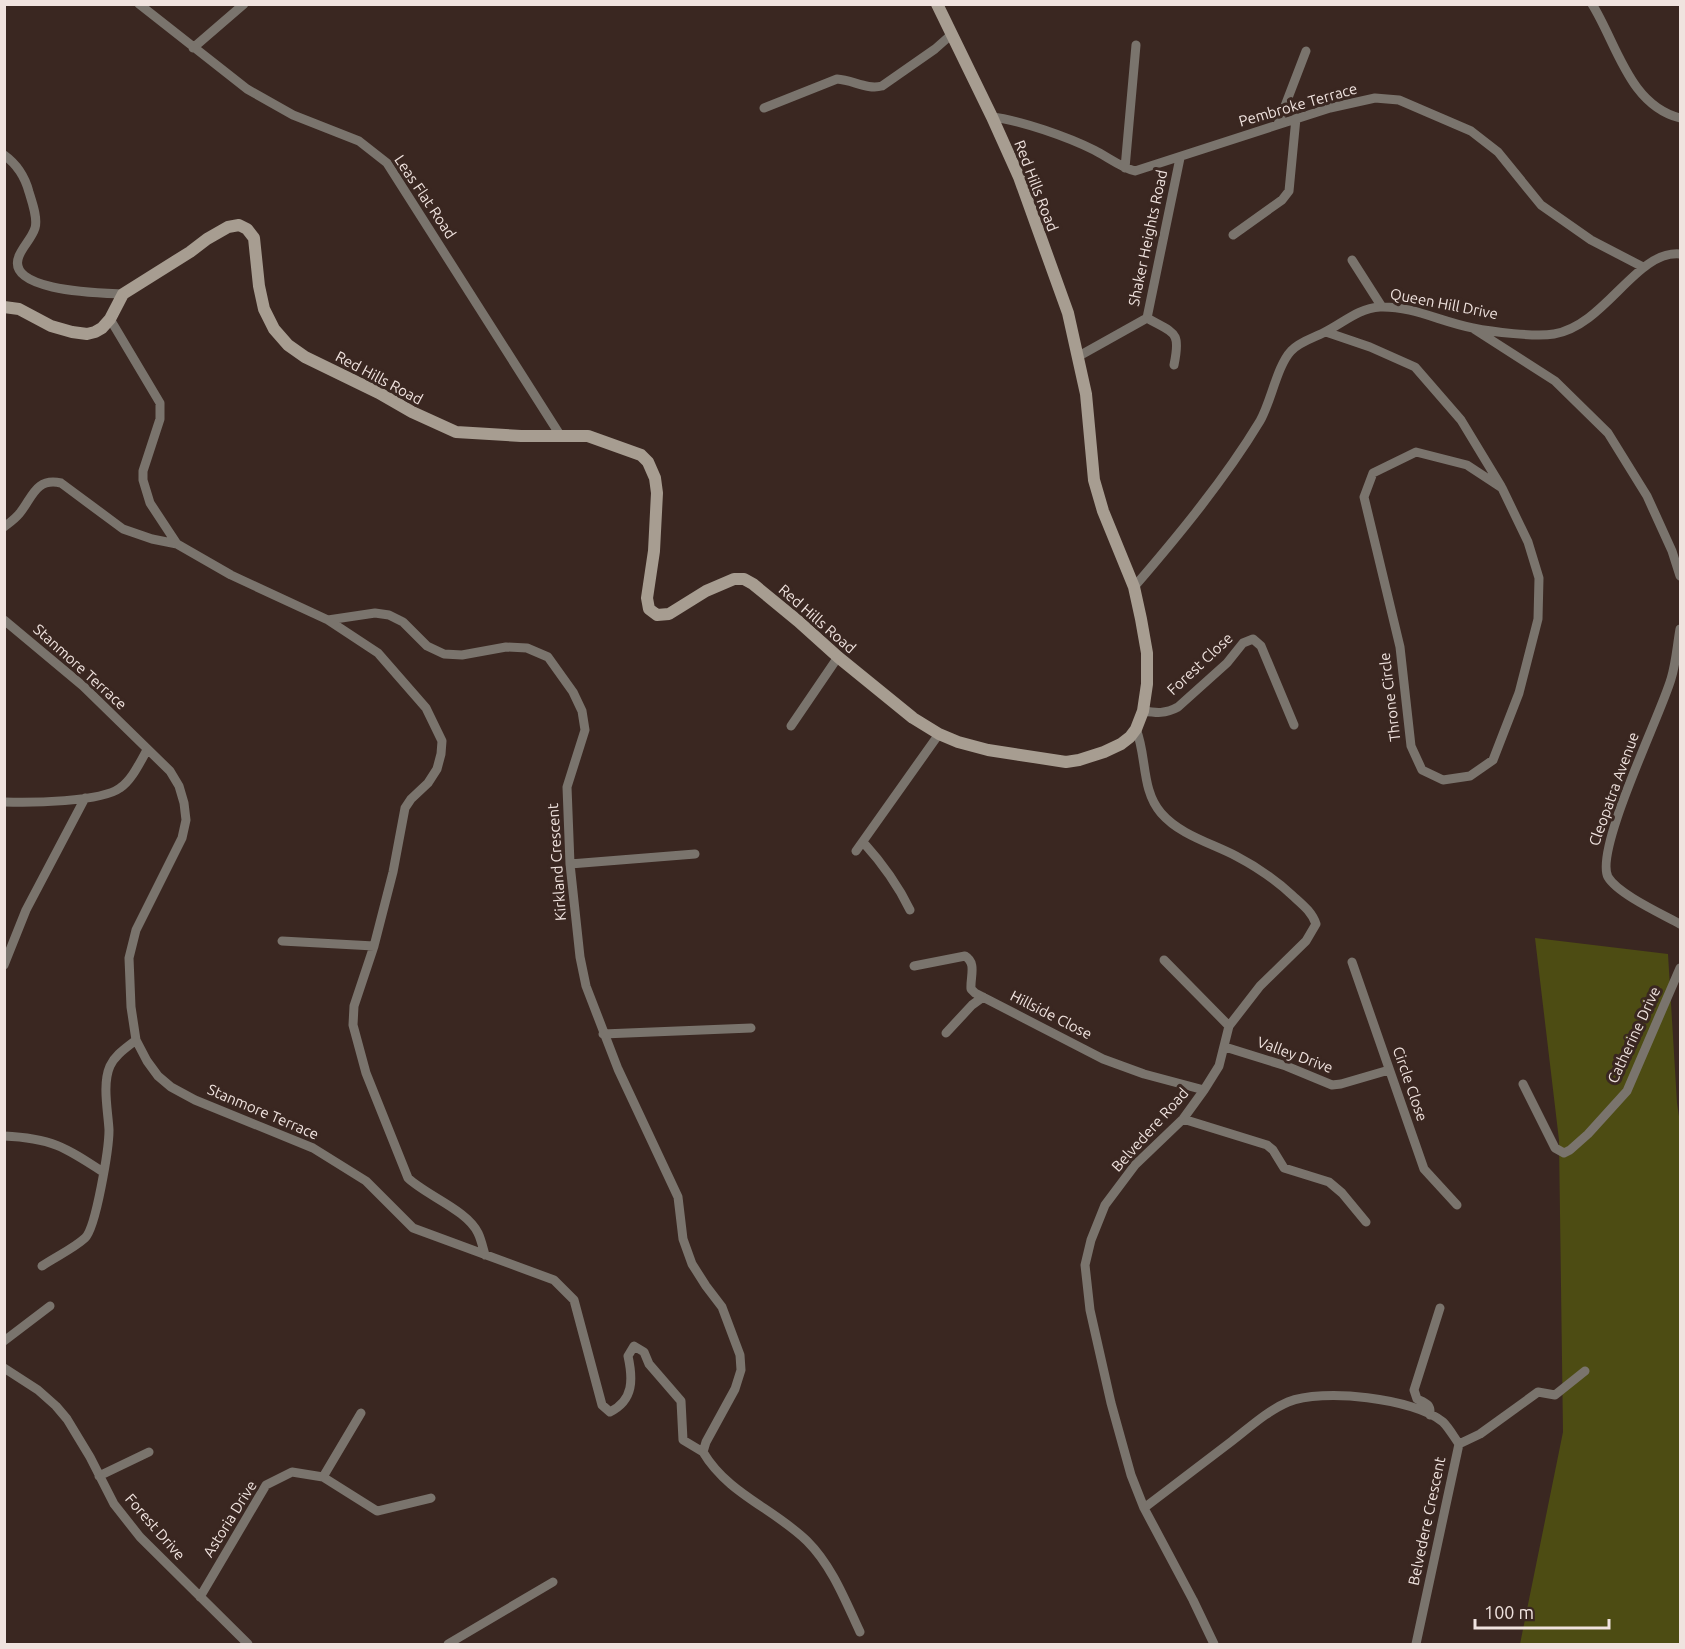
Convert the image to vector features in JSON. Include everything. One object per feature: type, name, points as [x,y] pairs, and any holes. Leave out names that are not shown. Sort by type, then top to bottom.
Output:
[{"type":"main road","name":"Red Hills Road","points":[[123,294],[207,239],[228,227],[239,225],[247,229],[254,237],[264,309],[274,329],[288,345],[305,357],[456,432],[521,436],[588,436],[641,455],[648,462],[655,477],[657,493],[654,551],[647,598],[649,609],[657,615],[669,614],[706,591],[734,579],[744,579],[753,584],[913,718],[939,734],[988,750],[1066,762],[1104,752],[1130,737],[1137,729],[1143,711],[1147,684],[1147,653],[1134,587],[1103,511],[1094,480],[1086,394],[1068,313],[1019,177],[937,4]]},
{"type":"main road","points":[[4,307],[19,309],[51,326],[87,334],[102,328],[110,319],[123,294]]},
{"type":"street","name":"Leas Flat Road","points":[[139,4],[247,90],[293,115],[359,141],[387,163],[560,435]]},
{"type":"street","points":[[193,48],[244,4]]},
{"type":"street","points":[[1592,4],[1629,77],[1656,107],[1668,115],[1680,118]]},
{"type":"street","points":[[764,108],[837,79],[873,88],[882,86],[935,49],[952,34]]},
{"type":"street","points":[[992,117],[1008,118],[1092,149],[1125,168],[1137,45]]},
{"type":"street","points":[[1278,124],[1306,51]]},
{"type":"street","name":"Pembroke Terrace","points":[[1125,168],[1135,171],[1296,118],[1375,98],[1399,100],[1471,131],[1498,152],[1541,205],[1591,240],[1643,267]]},
{"type":"street","points":[[1233,235],[1282,200],[1289,191],[1296,118]]},
{"type":"street","points":[[4,155],[15,163],[26,181],[34,207],[36,227],[18,257],[17,265],[21,273],[30,280],[47,287],[123,294]]},
{"type":"street","name":"Shaker Heights Road","points":[[1078,356],[1147,318],[1180,158]]},
{"type":"street","name":"Queen Hill Drive","points":[[1134,587],[1178,537],[1236,457],[1261,419],[1291,352],[1303,343],[1326,332],[1350,316],[1371,308],[1382,307],[1424,313],[1472,328],[1553,334],[1576,327],[1593,316],[1643,267],[1659,256],[1680,254]]},
{"type":"street","points":[[1352,260],[1382,307]]},
{"type":"street","points":[[1147,318],[1170,331],[1176,338],[1178,344],[1174,365]]},
{"type":"street","points":[[110,319],[160,403],[160,419],[143,471],[143,480],[150,503],[177,544]]},
{"type":"street","points":[[1472,328],[1555,381],[1608,433],[1647,496],[1672,551],[1680,576]]},
{"type":"street","name":"Throne Circle","points":[[1326,332],[1370,346],[1415,367],[1461,420],[1502,488],[1528,542],[1539,578],[1538,619],[1519,693],[1493,760],[1470,776],[1443,780],[1422,770],[1411,746],[1400,647],[1364,497],[1372,473],[1416,452],[1467,465],[1502,488]]},
{"type":"street","points":[[4,527],[19,515],[35,489],[52,481],[61,483],[123,529],[152,539],[177,544],[231,575],[328,620],[378,653],[426,708],[442,741],[441,754],[437,769],[428,783],[405,808],[393,872],[374,946],[354,1006],[353,1025],[366,1073],[408,1178],[417,1187],[467,1219],[477,1231],[485,1255]]},
{"type":"street","name":"Kirkland Crescent","points":[[328,620],[375,614],[389,615],[403,622],[427,646],[444,654],[462,655],[506,647],[527,648],[548,657],[573,692],[582,711],[585,730],[567,787],[570,864],[580,957],[586,986],[603,1034],[678,1197],[684,1239],[692,1264],[705,1286],[722,1307],[740,1355],[741,1370],[735,1389],[706,1442],[703,1452]]},
{"type":"street","name":"Stanmore Terrace","points":[[4,620],[83,686],[170,771],[184,803],[186,820],[182,838],[135,930],[129,958],[135,1040],[158,1076],[171,1087],[195,1100],[313,1148],[366,1181],[413,1228],[554,1280],[574,1300],[602,1405],[610,1412],[621,1406],[628,1396],[632,1375],[628,1356],[634,1346],[644,1352],[649,1364],[681,1401],[683,1440],[703,1452]]},
{"type":"street","name":"Cleopatra Avenue","points":[[1680,629],[1671,678],[1624,798],[1606,858],[1608,876],[1619,888],[1639,902],[1680,924]]},
{"type":"street","name":"Forest Close","points":[[1143,711],[1169,712],[1178,707],[1227,663],[1243,644],[1253,639],[1261,646],[1294,725]]},
{"type":"street","points":[[791,726],[838,657]]},
{"type":"street","name":"Belvedere Road","points":[[1137,729],[1141,740],[1149,791],[1161,813],[1175,826],[1267,874],[1307,909],[1316,924],[1306,941],[1260,986],[1229,1026],[1219,1066],[1183,1119],[1135,1165],[1105,1206],[1091,1240],[1085,1265],[1090,1310],[1111,1403],[1131,1475],[1144,1508],[1194,1600],[1214,1644]]},
{"type":"street","points":[[856,851],[939,734]]},
{"type":"street","points":[[4,802],[85,798],[109,794],[121,788],[128,780],[147,750]]},
{"type":"street","points":[[4,965],[26,910],[85,798]]},
{"type":"street","points":[[863,842],[881,862],[902,893],[910,910]]},
{"type":"street","points":[[570,864],[695,854]]},
{"type":"street","points":[[282,941],[374,946]]},
{"type":"street","points":[[914,966],[965,956],[970,960],[972,965],[971,989],[983,997],[972,1005],[946,1033]]},
{"type":"street","points":[[1164,960],[1229,1026]]},
{"type":"street","name":"Circle Close","points":[[1352,962],[1424,1169],[1457,1205]]},
{"type":"street","name":"Catherine Drive","points":[[1523,1084],[1555,1148],[1560,1152],[1570,1150],[1588,1134],[1627,1091],[1680,968]]},
{"type":"street","name":"Hillside Close","points":[[983,997],[1103,1059],[1144,1074],[1204,1090]]},
{"type":"street","points":[[603,1034],[752,1028]]},
{"type":"street","points":[[42,1266],[85,1238],[91,1229],[109,1134],[107,1081],[109,1068],[115,1057],[135,1040]]},
{"type":"street","name":"Valley Drive","points":[[1225,1047],[1286,1066],[1332,1084],[1341,1084],[1389,1070]]},
{"type":"street","points":[[1183,1119],[1267,1145],[1273,1150],[1284,1168],[1329,1182],[1342,1193],[1366,1222]]},
{"type":"street","points":[[4,1136],[43,1139],[69,1149],[103,1172]]},
{"type":"street","points":[[4,1341],[50,1306]]},
{"type":"street","points":[[1430,1415],[1428,1404],[1417,1399],[1414,1390],[1440,1308]]},
{"type":"street","name":"Forest Drive","points":[[4,1368],[38,1390],[56,1406],[67,1419],[114,1504],[140,1537],[248,1644]]},
{"type":"street","points":[[1459,1444],[1480,1434],[1538,1392],[1555,1395],[1585,1371]]},
{"type":"street","name":"Belvedere Crescent","points":[[1144,1508],[1260,1419],[1288,1402],[1309,1397],[1362,1396],[1394,1402],[1430,1415],[1443,1422],[1459,1444],[1416,1644]]},
{"type":"street","points":[[323,1477],[361,1413]]},
{"type":"street","points":[[99,1476],[149,1452]]},
{"type":"street","points":[[703,1452],[712,1468],[735,1488],[789,1525],[808,1542],[827,1565],[860,1632]]},
{"type":"street","name":"Astoria Drive","points":[[200,1597],[266,1485],[292,1472],[323,1477],[377,1510],[431,1497]]},
{"type":"street","points":[[448,1644],[553,1582]]},
{"type":"shaded area","points":[[1535,938],[1668,954],[1680,1123],[1680,1644],[1520,1644],[1563,1432],[1559,1140]]}]
